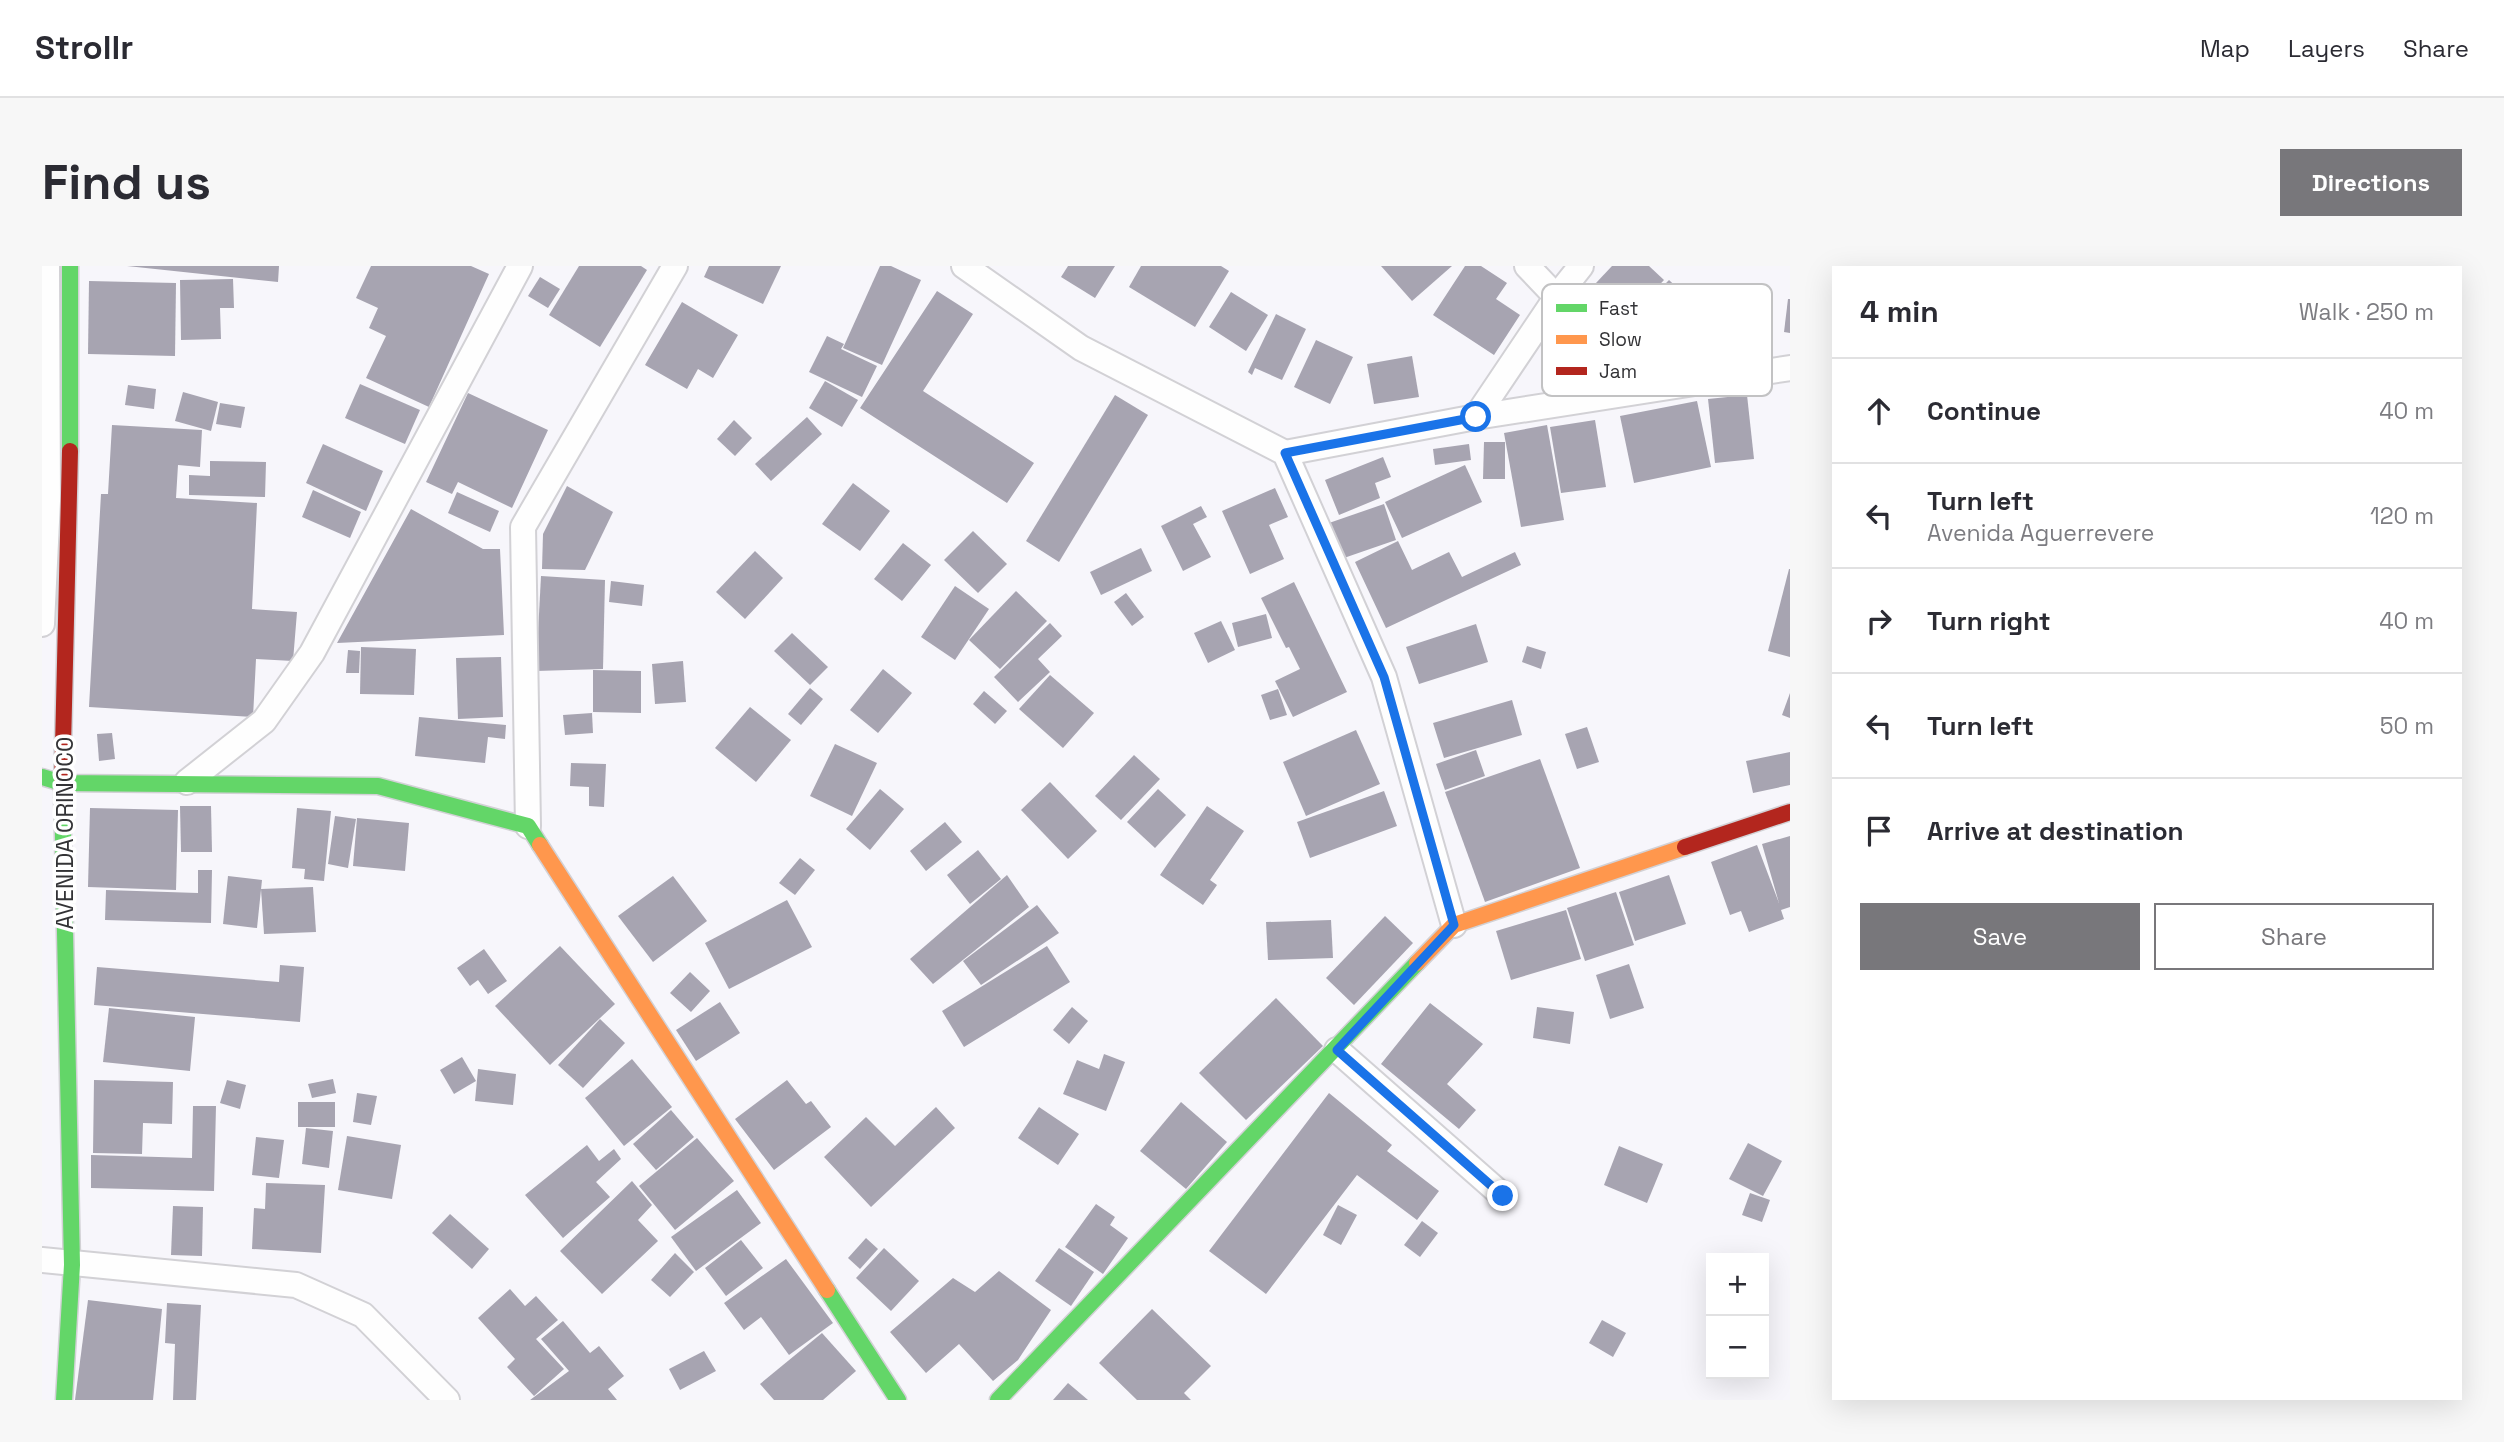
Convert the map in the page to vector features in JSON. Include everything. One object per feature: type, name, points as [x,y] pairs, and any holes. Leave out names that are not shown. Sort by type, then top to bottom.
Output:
[{"type":"street","points":[[42,624],[47,266]]},
{"type":"street","name":"AVENIDA ORINOCO","points":[[64,1400],[72,1265],[62,783],[70,502],[70,266]]},
{"type":"street","points":[[187,782],[264,720],[312,653],[520,266]]},
{"type":"street","points":[[675,266],[523,527],[528,827],[898,1400]]},
{"type":"street","points":[[964,266],[1081,348],[1285,453],[1602,396]]},
{"type":"street","points":[[1527,266],[1546,284]]},
{"type":"street","points":[[1567,284],[1581,266]]},
{"type":"street","points":[[1476,417],[1542,319]]},
{"type":"street","points":[[1772,371],[1790,368]]},
{"type":"street","points":[[1285,453],[1384,677],[1454,925]]},
{"type":"street","points":[[42,777],[62,783],[187,782],[378,786],[528,827]]},
{"type":"street","points":[[998,1400],[1337,1050],[1454,925],[1790,812]]},
{"type":"street","points":[[1337,1050],[1503,1196]]},
{"type":"street","points":[[42,1260],[296,1285],[363,1315],[447,1400]]},
{"type":"building","points":[[127,266],[279,266],[278,282]]},
{"type":"building","points":[[371,266],[471,266],[489,274],[429,407],[366,378],[386,336],[369,328],[378,308],[356,298]]},
{"type":"building","points":[[579,266],[641,266],[647,270],[600,347],[549,315]]},
{"type":"building","points":[[709,266],[781,266],[763,304],[704,277]]},
{"type":"building","points":[[880,266],[891,266],[921,280],[882,365],[843,348]]},
{"type":"building","points":[[1068,266],[1115,266],[1095,298],[1061,277]]},
{"type":"building","points":[[1141,266],[1221,266],[1229,271],[1195,327],[1129,287]]},
{"type":"building","points":[[1381,266],[1452,266],[1412,301]]},
{"type":"building","points":[[1465,266],[1481,266],[1507,283],[1496,299],[1520,315],[1494,355],[1433,315]]},
{"type":"building","points":[[1612,266],[1649,266],[1664,280],[1660,284],[1595,284]]},
{"type":"building","points":[[540,277],[560,289],[548,308],[528,296]]},
{"type":"building","points":[[233,279],[234,308],[220,308],[221,339],[181,340],[180,280]]},
{"type":"building","points":[[89,281],[176,283],[175,356],[88,354]]},
{"type":"building","points":[[937,291],[973,314],[923,391],[1034,463],[1007,503],[860,408]]},
{"type":"building","points":[[1231,292],[1268,315],[1246,351],[1209,327]]},
{"type":"building","points":[[1790,299],[1790,333],[1784,332]]},
{"type":"building","points":[[682,302],[738,335],[713,378],[698,369],[687,389],[645,365]]},
{"type":"building","points":[[1276,314],[1306,329],[1282,380],[1255,368],[1252,375],[1248,372]]},
{"type":"building","points":[[827,336],[844,344],[841,349],[877,366],[862,397],[809,372]]},
{"type":"building","points":[[1316,340],[1353,357],[1330,404],[1294,387]]},
{"type":"building","points":[[1412,356],[1419,397],[1374,404],[1367,364]]},
{"type":"building","points":[[825,381],[858,400],[842,427],[809,408]]},
{"type":"building","points":[[360,384],[420,410],[405,444],[345,418]]},
{"type":"building","points":[[128,385],[156,389],[154,409],[125,405]]},
{"type":"building","points":[[183,392],[218,402],[211,431],[175,421]]},
{"type":"building","points":[[468,393],[548,430],[512,508],[458,482],[452,494],[426,482]]},
{"type":"building","points":[[1115,395],[1148,415],[1059,562],[1026,541]]},
{"type":"building","points":[[1747,396],[1754,459],[1715,463],[1708,399]]},
{"type":"building","points":[[1697,401],[1711,467],[1634,483],[1620,416]]},
{"type":"building","points":[[220,403],[245,407],[241,428],[216,424]]},
{"type":"building","points":[[807,417],[822,434],[771,481],[755,464]]},
{"type":"building","points":[[734,420],[752,438],[735,456],[717,439]]},
{"type":"building","points":[[1595,420],[1606,487],[1561,493],[1550,427]]},
{"type":"building","points":[[112,425],[202,430],[200,467],[178,465],[176,498],[257,503],[252,609],[297,612],[293,661],[256,659],[253,717],[89,707],[101,494],[108,494]]},
{"type":"building","points":[[1547,425],[1564,520],[1521,527],[1504,433]]},
{"type":"building","points":[[1484,442],[1505,442],[1505,479],[1483,479]]},
{"type":"building","points":[[323,444],[383,471],[366,511],[306,483]]},
{"type":"building","points":[[1469,444],[1471,460],[1435,465],[1433,449]]},
{"type":"building","points":[[1383,457],[1391,477],[1375,483],[1380,498],[1339,515],[1325,480]]},
{"type":"building","points":[[210,461],[266,462],[265,497],[189,495],[189,475],[210,476]]},
{"type":"building","points":[[1465,465],[1482,502],[1402,538],[1385,502]]},
{"type":"building","points":[[853,483],[890,511],[860,551],[822,524]]},
{"type":"building","points":[[567,486],[613,512],[585,570],[542,569],[543,534]]},
{"type":"building","points":[[1275,488],[1288,517],[1269,525],[1284,559],[1250,574],[1222,511]]},
{"type":"building","points":[[313,490],[361,512],[350,538],[302,517]]},
{"type":"building","points":[[457,492],[499,511],[490,532],[448,513]]},
{"type":"building","points":[[1384,504],[1396,540],[1341,559],[1329,523]]},
{"type":"building","points":[[1201,506],[1207,517],[1193,524],[1211,557],[1183,571],[1161,526]]},
{"type":"building","points":[[411,509],[483,549],[500,549],[504,635],[337,643]]},
{"type":"building","points":[[973,531],[1007,564],[978,593],[944,560]]},
{"type":"building","points":[[1398,541],[1412,570],[1449,552],[1462,577],[1515,552],[1521,565],[1386,628],[1355,562]]},
{"type":"building","points":[[903,543],[931,565],[902,601],[874,579]]},
{"type":"building","points":[[1141,548],[1152,571],[1101,595],[1090,572]]},
{"type":"building","points":[[755,551],[783,578],[745,619],[716,592]]},
{"type":"building","points":[[1790,569],[1790,657],[1768,651]]},
{"type":"building","points":[[541,576],[605,580],[603,669],[536,671]]},
{"type":"building","points":[[611,581],[644,585],[642,606],[609,602]]},
{"type":"building","points":[[1294,582],[1347,692],[1293,717],[1275,681],[1300,669],[1289,647],[1286,648],[1261,598]]},
{"type":"building","points":[[955,586],[989,609],[955,660],[921,637]]},
{"type":"building","points":[[1016,591],[1047,621],[1000,669],[969,640]]},
{"type":"building","points":[[1126,593],[1144,617],[1132,626],[1114,602]]},
{"type":"building","points":[[1266,614],[1272,638],[1238,647],[1232,623]]},
{"type":"building","points":[[1221,621],[1235,650],[1208,663],[1194,633]]},
{"type":"building","points":[[1050,623],[1062,636],[1038,659],[1050,672],[1018,702],[994,677]]},
{"type":"building","points":[[1476,624],[1488,662],[1419,684],[1406,647]]},
{"type":"building","points":[[792,633],[828,667],[810,685],[774,651]]},
{"type":"building","points":[[1527,646],[1546,652],[1541,669],[1522,662]]},
{"type":"building","points":[[361,647],[416,649],[414,695],[360,694]]},
{"type":"building","points":[[348,650],[360,651],[359,673],[346,673]]},
{"type":"building","points":[[501,657],[503,717],[458,719],[456,658]]},
{"type":"building","points":[[683,661],[686,702],[655,704],[652,664]]},
{"type":"building","points":[[883,669],[912,693],[878,733],[850,710]]},
{"type":"building","points":[[593,670],[641,671],[641,713],[593,712]]},
{"type":"building","points":[[1050,675],[1094,713],[1063,748],[1019,709]]},
{"type":"building","points":[[810,688],[823,699],[801,725],[788,714]]},
{"type":"building","points":[[1278,689],[1287,715],[1270,720],[1261,695]]},
{"type":"building","points":[[984,691],[1007,711],[995,724],[973,704]]},
{"type":"building","points":[[1790,693],[1790,718],[1782,715]]},
{"type":"building","points":[[1512,700],[1522,735],[1444,758],[1433,723]]},
{"type":"building","points":[[750,707],[791,740],[756,782],[715,748]]},
{"type":"building","points":[[592,713],[593,733],[565,735],[563,715]]},
{"type":"building","points":[[419,717],[506,725],[505,739],[488,737],[485,763],[415,756]]},
{"type":"building","points":[[1587,727],[1599,762],[1577,769],[1565,734]]},
{"type":"building","points":[[1356,730],[1380,784],[1306,816],[1283,762]]},
{"type":"building","points":[[112,733],[115,759],[99,761],[97,734]]},
{"type":"building","points":[[835,744],[877,763],[852,816],[810,796]]},
{"type":"building","points":[[1476,750],[1485,776],[1445,790],[1436,764]]},
{"type":"building","points":[[1790,752],[1790,785],[1753,793],[1746,761]]},
{"type":"building","points":[[1134,755],[1160,779],[1121,820],[1095,796]]},
{"type":"building","points":[[1540,759],[1580,868],[1485,902],[1445,792]]},
{"type":"building","points":[[571,763],[606,764],[604,807],[589,806],[589,787],[570,786]]},
{"type":"building","points":[[1050,782],[1097,831],[1068,859],[1021,810]]},
{"type":"building","points":[[880,789],[904,809],[870,850],[846,829]]},
{"type":"building","points":[[1158,789],[1186,815],[1155,848],[1127,822]]},
{"type":"building","points":[[1384,791],[1397,826],[1310,858],[1297,822]]},
{"type":"building","points":[[180,806],[211,806],[212,852],[181,852]]},
{"type":"building","points":[[1207,806],[1244,831],[1210,880],[1217,885],[1203,905],[1160,875]]},
{"type":"building","points":[[90,808],[178,810],[176,890],[88,887]]},
{"type":"building","points":[[297,808],[331,811],[324,881],[304,879],[305,869],[292,868]]},
{"type":"building","points":[[335,816],[356,819],[348,868],[328,864]]},
{"type":"building","points":[[357,818],[409,823],[405,871],[353,866]]},
{"type":"building","points":[[945,822],[962,842],[926,871],[910,851]]},
{"type":"building","points":[[1790,836],[1790,907],[1781,910],[1784,919],[1749,932],[1741,911],[1730,915],[1711,862],[1757,845],[1779,903],[1762,844]]},
{"type":"building","points":[[978,850],[1001,879],[970,904],[947,875]]},
{"type":"building","points":[[800,858],[815,870],[795,895],[779,883]]},
{"type":"building","points":[[198,870],[212,870],[211,923],[105,920],[106,890],[198,893]]},
{"type":"building","points":[[1007,875],[1029,907],[933,984],[910,959]]},
{"type":"building","points":[[1669,875],[1686,924],[1635,941],[1619,892]]},
{"type":"building","points":[[228,876],[262,880],[257,928],[223,924]]},
{"type":"building","points":[[673,876],[707,921],[653,962],[618,916]]},
{"type":"building","points":[[313,887],[316,932],[264,934],[261,889]]},
{"type":"building","points":[[1616,892],[1634,945],[1585,961],[1567,908]]},
{"type":"building","points":[[787,900],[812,947],[729,989],[705,943]]},
{"type":"building","points":[[1037,905],[1059,933],[981,985],[963,961]]},
{"type":"building","points":[[1566,910],[1581,959],[1511,980],[1496,931]]},
{"type":"building","points":[[1385,916],[1413,943],[1354,1005],[1326,978]]},
{"type":"building","points":[[1331,920],[1333,958],[1268,960],[1266,922]]},
{"type":"building","points":[[560,946],[615,1004],[550,1065],[495,1006]]},
{"type":"building","points":[[1047,946],[1070,982],[964,1047],[942,1011]]},
{"type":"building","points":[[484,949],[507,981],[488,994],[478,980],[470,986],[457,968]]},
{"type":"building","points":[[1629,964],[1644,1008],[1610,1019],[1596,975]]},
{"type":"building","points":[[280,965],[304,967],[300,1022],[94,1005],[97,967],[279,982]]},
{"type":"building","points":[[690,972],[710,991],[691,1012],[670,993]]},
{"type":"building","points":[[1276,998],[1323,1046],[1246,1120],[1199,1073]]},
{"type":"building","points":[[720,1002],[740,1033],[696,1061],[676,1030]]},
{"type":"building","points":[[1430,1003],[1483,1044],[1447,1084],[1476,1110],[1459,1129],[1381,1064]]},
{"type":"building","points":[[1072,1007],[1088,1021],[1069,1044],[1053,1030]]},
{"type":"building","points":[[1537,1007],[1574,1012],[1570,1044],[1533,1038]]},
{"type":"building","points":[[109,1008],[195,1017],[190,1071],[103,1062]]},
{"type":"building","points":[[600,1019],[625,1043],[583,1088],[558,1065]]},
{"type":"building","points":[[1104,1054],[1125,1062],[1106,1111],[1063,1094],[1077,1060],[1099,1069]]},
{"type":"building","points":[[462,1057],[476,1081],[454,1094],[440,1070]]},
{"type":"building","points":[[632,1059],[672,1107],[624,1146],[585,1098]]},
{"type":"building","points":[[478,1069],[516,1074],[513,1105],[475,1101]]},
{"type":"building","points":[[333,1079],[336,1093],[312,1098],[308,1084]]},
{"type":"building","points":[[94,1080],[173,1082],[172,1124],[143,1123],[142,1154],[93,1153]]},
{"type":"building","points":[[227,1080],[246,1085],[240,1109],[220,1103]]},
{"type":"building","points":[[787,1080],[806,1104],[811,1101],[831,1127],[774,1170],[735,1119]]},
{"type":"building","points":[[357,1093],[377,1096],[371,1125],[353,1122]]},
{"type":"building","points":[[1329,1093],[1392,1145],[1387,1151],[1439,1191],[1417,1220],[1357,1175],[1266,1294],[1209,1251]]},
{"type":"building","points":[[298,1102],[335,1102],[335,1127],[298,1127]]},
{"type":"building","points":[[1181,1102],[1227,1142],[1186,1189],[1140,1151]]},
{"type":"building","points":[[193,1106],[216,1106],[214,1191],[91,1188],[91,1155],[192,1158]]},
{"type":"building","points":[[936,1107],[955,1128],[871,1207],[824,1157],[866,1117],[895,1146]]},
{"type":"building","points":[[1039,1107],[1079,1134],[1058,1165],[1018,1138]]},
{"type":"building","points":[[671,1110],[694,1137],[656,1170],[633,1144]]},
{"type":"building","points":[[306,1128],[333,1131],[329,1168],[302,1164]]},
{"type":"building","points":[[347,1136],[401,1145],[392,1199],[338,1190]]},
{"type":"building","points":[[256,1137],[284,1140],[279,1178],[252,1175]]},
{"type":"building","points":[[697,1138],[734,1181],[675,1230],[639,1186]]},
{"type":"building","points":[[1748,1143],[1782,1161],[1763,1196],[1729,1179]]},
{"type":"building","points":[[587,1145],[599,1161],[614,1149],[621,1159],[596,1182],[610,1197],[563,1238],[525,1195]]},
{"type":"building","points":[[1619,1146],[1663,1164],[1647,1203],[1604,1185]]},
{"type":"building","points":[[632,1181],[652,1205],[638,1220],[658,1241],[602,1294],[560,1251]]},
{"type":"building","points":[[266,1183],[325,1185],[321,1253],[252,1249],[254,1208],[265,1209]]},
{"type":"building","points":[[737,1190],[761,1223],[696,1271],[671,1237]]},
{"type":"building","points":[[1750,1193],[1770,1200],[1762,1222],[1742,1215]]},
{"type":"building","points":[[1096,1204],[1115,1217],[1110,1225],[1128,1238],[1103,1274],[1065,1247]]},
{"type":"building","points":[[1338,1205],[1357,1215],[1341,1245],[1323,1235]]},
{"type":"building","points":[[173,1206],[203,1207],[202,1256],[171,1255]]},
{"type":"building","points":[[450,1214],[489,1249],[472,1269],[432,1233]]},
{"type":"building","points":[[1422,1221],[1438,1233],[1420,1257],[1404,1245]]},
{"type":"building","points":[[866,1238],[878,1249],[860,1269],[848,1258]]},
{"type":"building","points":[[741,1240],[763,1268],[726,1296],[705,1268]]},
{"type":"building","points":[[884,1248],[919,1281],[891,1311],[856,1278]]},
{"type":"building","points":[[1059,1248],[1094,1272],[1071,1306],[1035,1281]]},
{"type":"building","points":[[675,1253],[694,1272],[670,1297],[651,1280]]},
{"type":"building","points":[[786,1259],[833,1323],[789,1355],[761,1317],[744,1330],[724,1303]]},
{"type":"building","points":[[999,1271],[1051,1310],[1018,1360],[993,1381],[959,1344],[926,1373],[890,1332],[953,1278],[975,1292]]},
{"type":"building","points":[[510,1289],[525,1306],[536,1296],[558,1320],[536,1339],[564,1369],[534,1396],[507,1367],[515,1359],[478,1318]]},
{"type":"building","points":[[88,1300],[162,1309],[153,1400],[75,1400]]},
{"type":"building","points":[[167,1303],[201,1305],[196,1400],[173,1400],[175,1344],[165,1343]]},
{"type":"building","points":[[1152,1309],[1211,1366],[1184,1393],[1191,1400],[1137,1400],[1099,1363]]},
{"type":"building","points":[[1602,1320],[1626,1333],[1613,1357],[1589,1343]]},
{"type":"building","points":[[563,1321],[590,1353],[599,1346],[624,1376],[608,1389],[617,1400],[530,1400],[569,1371],[541,1339]]},
{"type":"building","points":[[822,1333],[856,1371],[823,1400],[774,1400],[760,1384]]},
{"type":"building","points":[[704,1351],[716,1371],[680,1390],[669,1369]]},
{"type":"building","points":[[1068,1383],[1088,1400],[1053,1400]]},
{"type":"traffic: fast","points":[[70,266],[70,451]]},
{"type":"traffic: fast","points":[[42,777],[62,783],[378,786],[528,826],[540,845]]},
{"type":"traffic: fast","points":[[62,789],[72,1265],[64,1400]]},
{"type":"traffic: fast","points":[[998,1400],[1417,963]]},
{"type":"traffic: fast","points":[[827,1290],[898,1400]]},
{"type":"traffic: slow","points":[[540,845],[827,1290]]},
{"type":"traffic: slow","points":[[1417,963],[1454,925],[1685,847]]},
{"type":"traffic: jam","points":[[62,789],[70,451]]},
{"type":"traffic: jam","points":[[1685,847],[1790,812]]},
{"type":"route","points":[[1476,417],[1285,453],[1384,677],[1454,925],[1337,1050],[1503,1196]]}]
